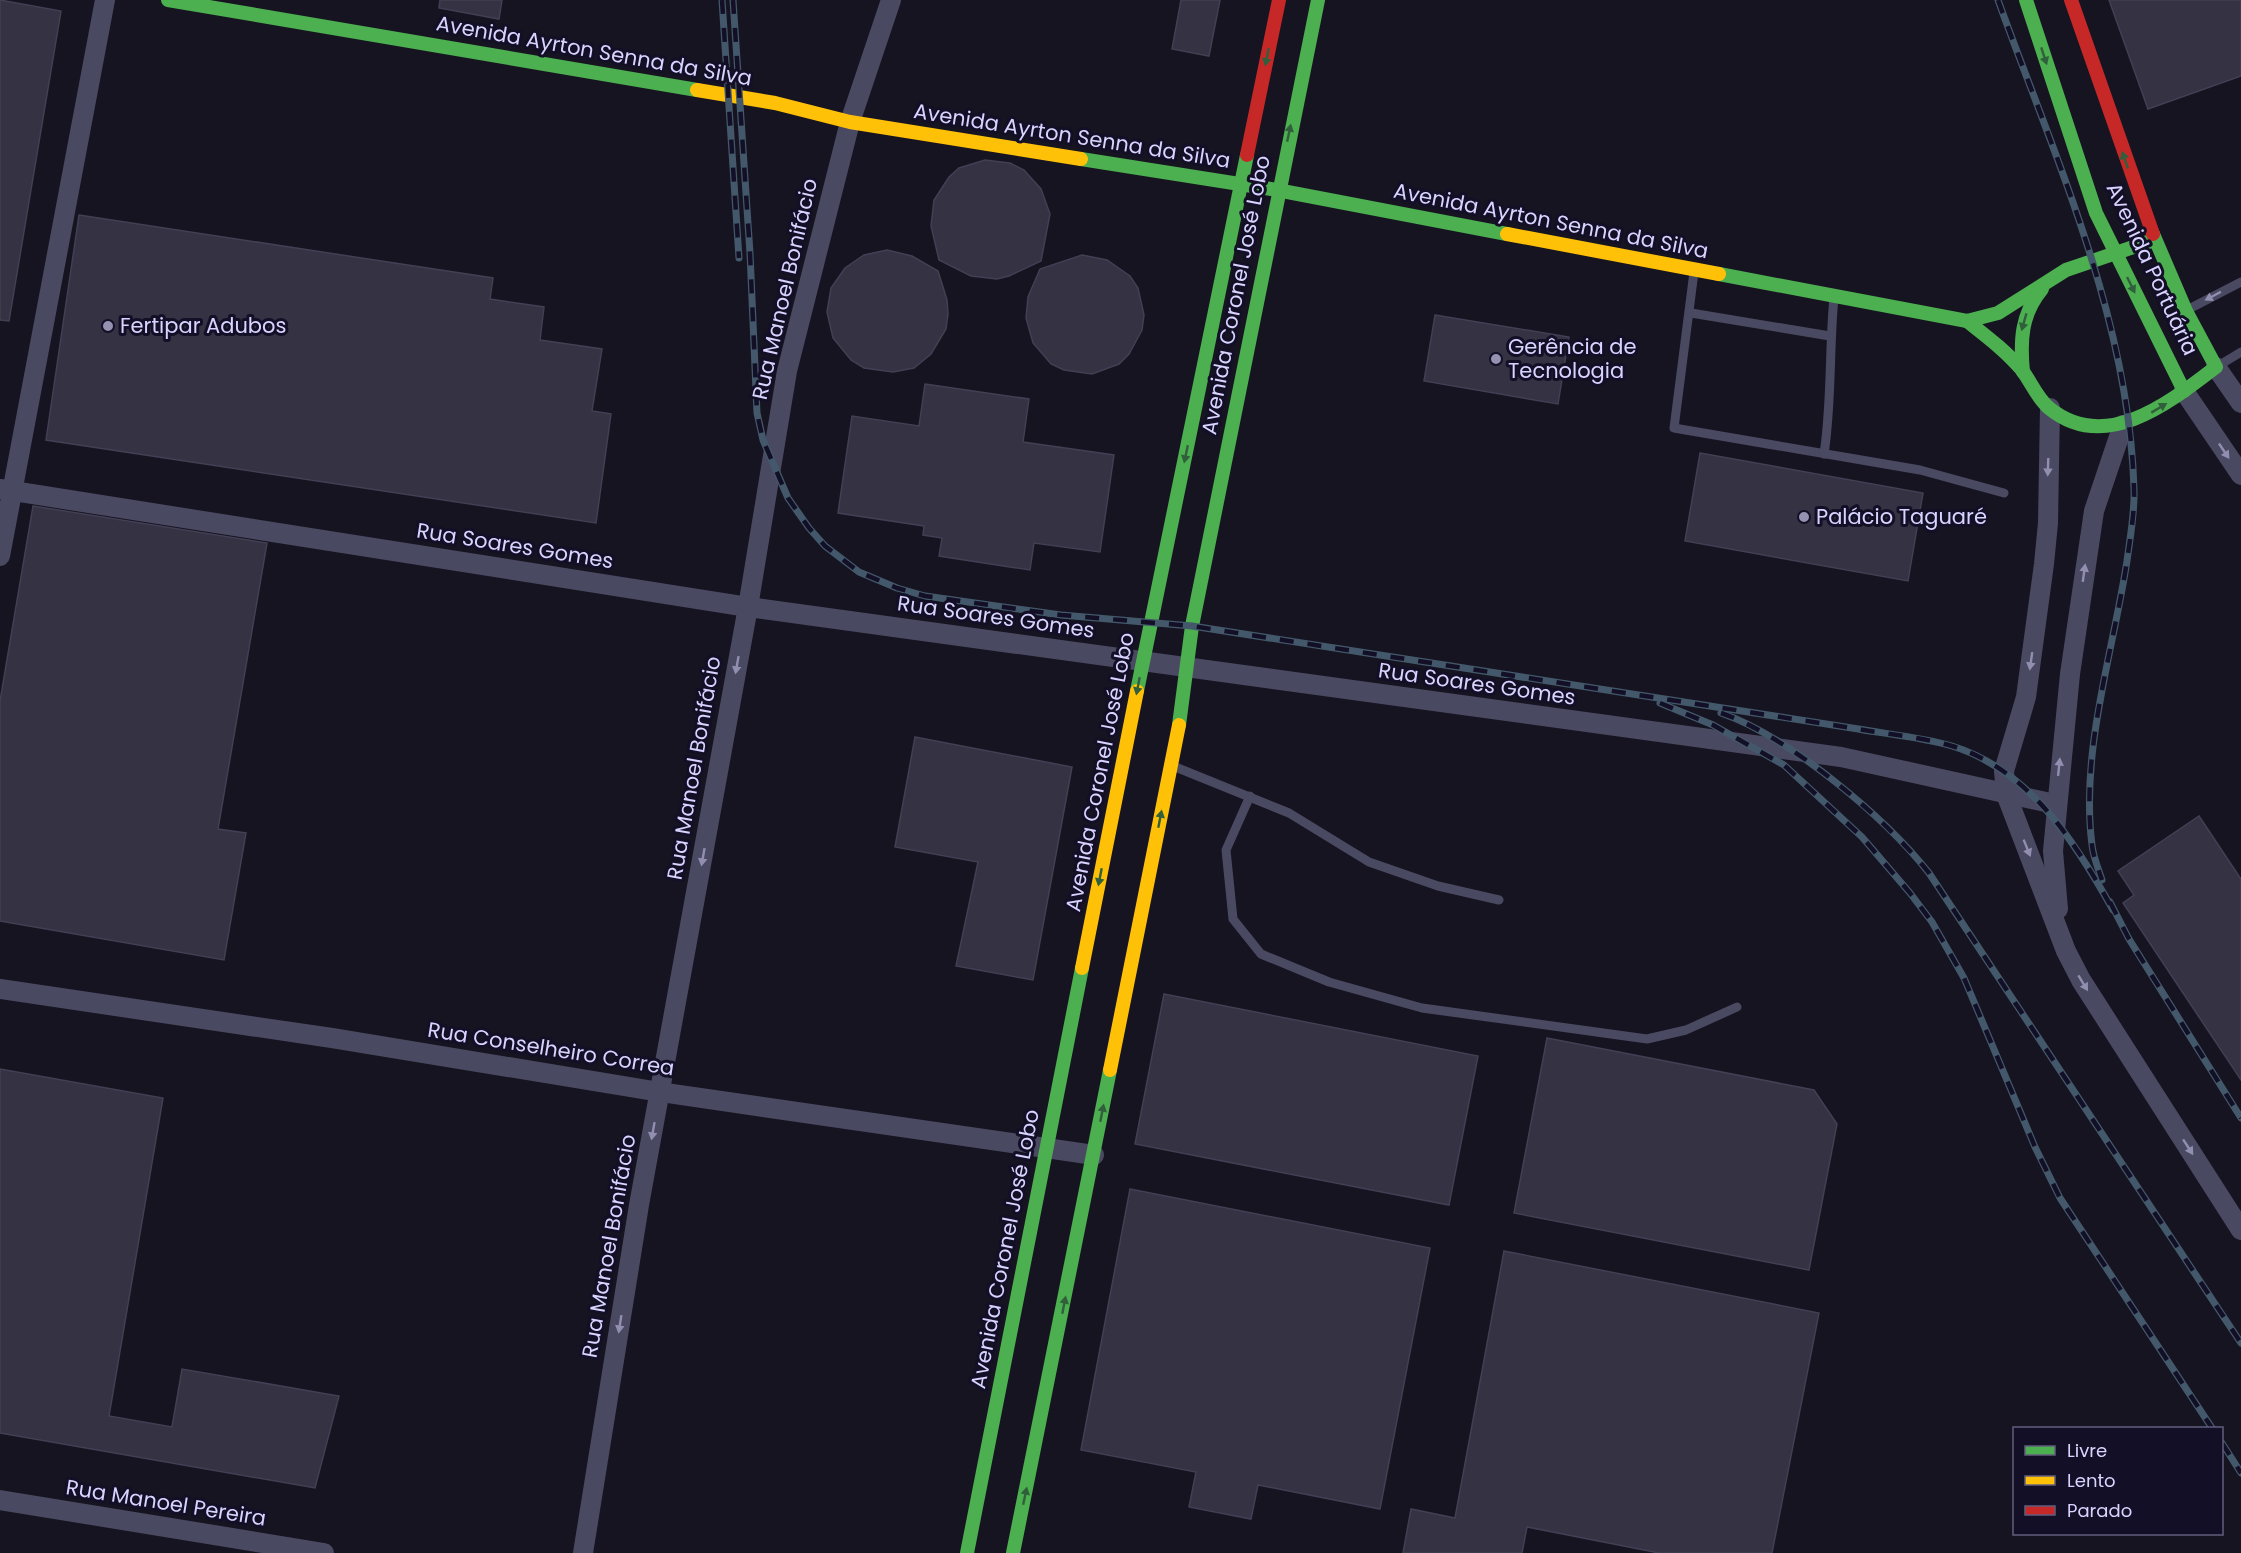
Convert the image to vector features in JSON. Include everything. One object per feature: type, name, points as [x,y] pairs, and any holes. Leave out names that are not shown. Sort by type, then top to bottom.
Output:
[{"type":"street","points":[[0,556],[5,490],[105,0]]},
{"type":"street","name":"Avenida Ayrton Senna da Silva","points":[[168,0],[775,103],[850,122],[1277,190],[1967,321],[1998,313],[2066,270],[2154,240]]},
{"type":"street","name":"Rua Manoel Bonifácio","points":[[583,1553],[660,1092],[748,607],[787,371],[850,122],[891,0]]},
{"type":"street","name":"Avenida Coronel José Lobo","points":[[967,1553],[1143,661],[1279,0]]},
{"type":"street","name":"Avenida Coronel José Lobo","points":[[1013,1553],[1170,765],[1188,666],[1192,626],[1277,190],[1318,0]]},
{"type":"street","name":"Avenida Portuária","points":[[2026,0],[2096,213],[2184,391],[2241,475]]},
{"type":"street","name":"Avenida Portuária","points":[[2071,0],[2154,240],[2186,310],[2216,367],[2241,403]]},
{"type":"street","points":[[2023,372],[2020,339],[2023,323],[2038,293],[2051,280]]},
{"type":"street","points":[[1967,321],[2023,372],[2039,397],[2050,408],[2079,424],[2095,428],[2123,425],[2150,413],[2216,367]]},
{"type":"street","points":[[2050,408],[2048,523],[2044,564],[2026,697],[2004,771],[2006,794],[2060,930],[2066,951],[2081,980],[2241,1230]]},
{"type":"street","points":[[2060,930],[2053,851],[2055,804],[2088,541],[2094,511],[2123,425]]},
{"type":"street","name":"Rua Soares Gomes","points":[[5,490],[748,607],[1188,666],[1372,695],[1841,757],[2055,804]]},
{"type":"street","name":"Rua Conselheiro Correa","points":[[0,989],[343,1040],[660,1092],[1047,1146],[1094,1155]]},
{"type":"street","name":"Rua Manoel Pereira","points":[[0,1500],[324,1553]]},
{"type":"lane","points":[[1694,269],[1691,313],[1674,428],[1920,470],[2004,493]]},
{"type":"lane","points":[[2186,310],[2241,282]]},
{"type":"lane","points":[[1824,454],[1830,414],[1830,336],[1834,294]]},
{"type":"lane","points":[[1691,313],[1830,336]]},
{"type":"lane","points":[[2216,367],[2241,352]]},
{"type":"lane","points":[[1170,765],[1289,813],[1369,862],[1438,886],[1499,900]]},
{"type":"lane","points":[[1250,796],[1226,850],[1233,919],[1261,954],[1329,982],[1422,1008],[1647,1039],[1686,1030],[1737,1007]]},
{"type":"building","points":[[0,0],[61,11],[9,321],[0,320]]},
{"type":"building","points":[[440,0],[502,0],[499,19],[439,8]]},
{"type":"building","points":[[1181,0],[1220,0],[1209,56],[1172,49]]},
{"type":"building","points":[[2109,0],[2241,0],[2241,76],[2148,109]]},
{"type":"building","points":[[985,160],[1010,163],[1024,170],[1041,189],[1050,214],[1041,261],[997,279],[971,276],[939,260],[931,226],[934,200],[949,177],[959,168]]},
{"type":"building","points":[[79,215],[493,278],[490,299],[544,307],[540,340],[602,349],[592,411],[611,414],[596,523],[46,440]]},
{"type":"building","points":[[887,250],[912,256],[938,271],[947,300],[948,314],[946,329],[931,354],[914,368],[893,372],[864,368],[851,360],[833,338],[827,312],[831,288],[845,268],[864,255]]},
{"type":"building","points":[[1082,255],[1107,260],[1130,276],[1138,288],[1144,315],[1142,330],[1129,354],[1119,364],[1092,374],[1064,370],[1051,364],[1033,343],[1026,318],[1028,297],[1040,269]]},
{"type":"building","name":"Gerência de Tecnologia","points":[[1435,315],[1569,337],[1558,404],[1424,381]]},
{"type":"building","points":[[925,384],[1029,399],[1023,442],[1114,455],[1100,552],[1034,543],[1030,570],[939,556],[942,538],[923,535],[924,526],[838,513],[852,416],[919,426]]},
{"type":"building","name":"Palácio Taguaré","points":[[1700,453],[1923,493],[1908,581],[1685,541]]},
{"type":"building","points":[[33,506],[267,543],[218,829],[246,833],[224,960],[0,921],[0,701]]},
{"type":"building","points":[[915,737],[1072,767],[1033,980],[956,966],[978,862],[895,847]]},
{"type":"building","points":[[2199,816],[2241,879],[2241,1080],[2123,903],[2134,895],[2118,871]]},
{"type":"building","points":[[1164,994],[1478,1056],[1449,1205],[1135,1144]]},
{"type":"building","points":[[1547,1038],[1814,1090],[1837,1124],[1809,1270],[1514,1213]]},
{"type":"building","points":[[0,1069],[163,1098],[109,1416],[172,1427],[182,1369],[339,1396],[315,1488],[0,1433]]},
{"type":"building","points":[[1130,1189],[1430,1248],[1380,1509],[1258,1485],[1251,1519],[1189,1507],[1196,1472],[1081,1450]]},
{"type":"building","points":[[1504,1251],[1819,1313],[1772,1553],[1659,1553],[1527,1527],[1522,1553],[1403,1553],[1411,1509],[1455,1518]]},
{"type":"railway","points":[[722,0],[739,258]]},
{"type":"railway","points":[[733,0],[750,253],[757,413],[763,440],[788,498],[825,546],[859,572],[897,588],[925,596],[1061,615],[1192,626],[1903,736],[1952,746],[1980,757],[2005,772],[2048,812],[2083,859],[2113,910]]},
{"type":"railway","points":[[1998,0],[2086,240],[2119,363],[2129,425],[2134,489],[2132,525],[2121,596],[2100,702],[2090,774],[2089,810],[2092,845],[2102,880]]},
{"type":"railway","points":[[1660,703],[1713,725],[1784,765],[1862,837],[1910,893],[1932,922],[1964,978],[2035,1147],[2060,1198],[2211,1427]]},
{"type":"railway","points":[[1721,713],[1776,740],[1834,781],[1887,828],[1929,873],[2241,1343]]},
{"type":"railway","points":[[2110,902],[2129,939],[2241,1118]]},
{"type":"railway","points":[[2223,1445],[2241,1473]]},
{"type":"traffic: fast","points":[[168,0],[697,90]]},
{"type":"traffic: fast","points":[[1179,725],[1192,626],[1318,0]]},
{"type":"traffic: fast","points":[[2026,0],[2096,213],[2184,391]]},
{"type":"traffic: fast","points":[[1137,691],[1247,155]]},
{"type":"traffic: fast","points":[[1081,159],[1277,190],[1507,234]]},
{"type":"traffic: fast","points":[[1967,321],[2016,363],[2049,408],[2070,421],[2092,426],[2114,425],[2136,418],[2178,395],[2216,367],[2186,311],[2153,234]]},
{"type":"traffic: fast","points":[[1719,274],[1967,321],[1998,313],[2066,270],[2154,240]]},
{"type":"traffic: fast","points":[[2023,372],[2022,339],[2026,318],[2042,289]]},
{"type":"traffic: fast","points":[[967,1553],[1082,968]]},
{"type":"traffic: fast","points":[[1013,1553],[1110,1070]]},
{"type":"traffic: slow","points":[[697,90],[775,103],[850,122],[1081,159]]},
{"type":"traffic: slow","points":[[1507,234],[1719,274]]},
{"type":"traffic: slow","points":[[1082,968],[1137,691]]},
{"type":"traffic: slow","points":[[1110,1070],[1179,725]]},
{"type":"traffic: jam","points":[[1247,155],[1279,0]]},
{"type":"traffic: jam","points":[[2071,0],[2153,234]]},
{"type":"place","name":"Fertipar Adubos","points":[[108,326]]},
{"type":"place","name":"Gerência de Tecnologia","points":[[1496,359]]},
{"type":"place","name":"Palácio Taguaré","points":[[1804,517]]}]
